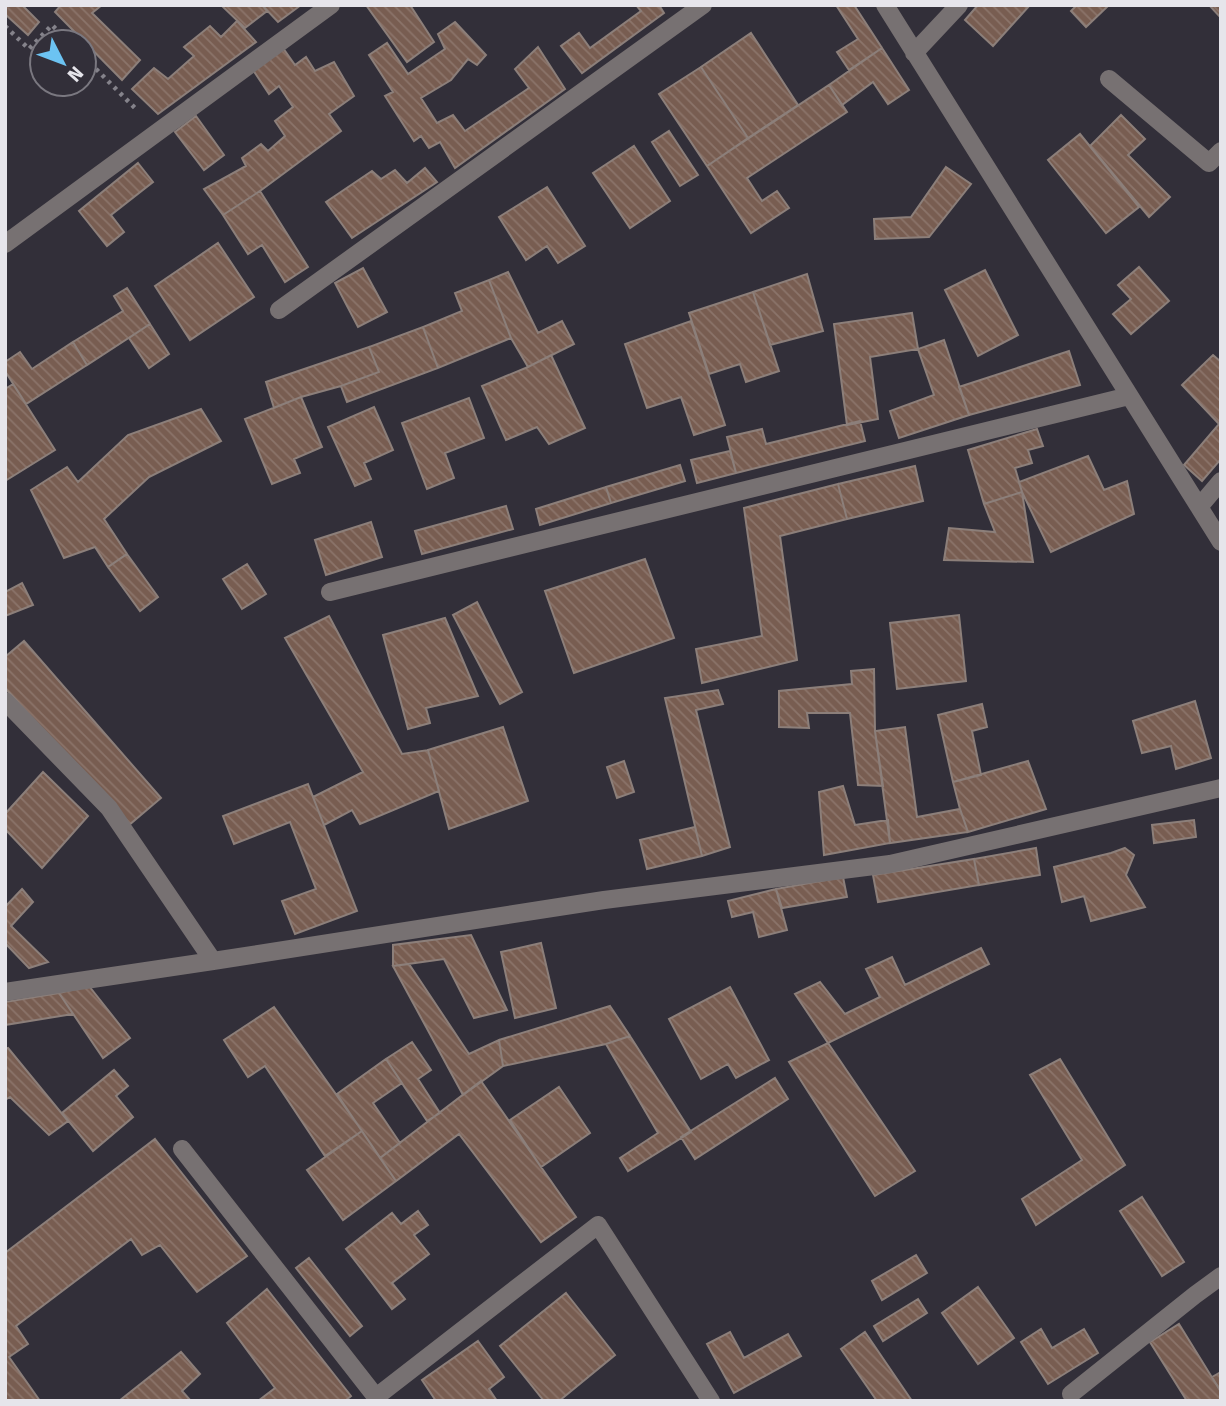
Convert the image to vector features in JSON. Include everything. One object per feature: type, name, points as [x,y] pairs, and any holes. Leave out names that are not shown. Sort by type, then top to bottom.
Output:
[{"type":"street","points":[[5,244],[331,5]]},
{"type":"street","points":[[279,310],[703,5]]},
{"type":"street","points":[[884,5],[1221,542]]},
{"type":"street","points":[[914,53],[959,5]]},
{"type":"street","points":[[1109,79],[1209,163],[1221,151]]},
{"type":"street","points":[[330,592],[1129,396]]},
{"type":"street","points":[[1199,508],[1221,481]]},
{"type":"street","points":[[5,701],[109,808],[213,961]]},
{"type":"street","points":[[5,992],[604,900],[890,864],[1221,788]]},
{"type":"street","points":[[182,1149],[376,1398],[598,1225],[711,1401]]},
{"type":"street","points":[[1071,1394],[1221,1276]]},
{"type":"path","points":[[5,26],[28,48]]},
{"type":"path","points":[[98,71],[159,131]]},
{"type":"building","points":[[5,5],[22,5],[39,22],[34,28],[28,28],[28,35],[5,14]]},
{"type":"building","points":[[61,5],[102,5],[92,13],[140,60],[122,80],[98,56],[98,28],[71,28],[55,12]]},
{"type":"building","points":[[221,5],[262,5],[267,11],[245,28]]},
{"type":"building","points":[[262,5],[301,5],[278,22]]},
{"type":"building","points":[[366,5],[410,5],[434,42],[407,62]]},
{"type":"building","points":[[636,5],[659,5],[664,13],[582,73],[561,46],[579,33],[590,48],[641,11]]},
{"type":"building","points":[[836,5],[854,5],[882,48],[849,70],[837,52],[858,39]]},
{"type":"building","points":[[978,5],[1030,5],[993,46],[965,20]]},
{"type":"building","points":[[1077,5],[1109,5],[1086,27],[1071,11]]},
{"type":"building","points":[[1209,5],[1221,5],[1221,18]]},
{"type":"building","points":[[237,21],[256,42],[158,114],[132,89],[154,68],[168,79],[194,56],[184,47],[210,26],[221,37]]},
{"type":"building","points":[[455,22],[486,55],[477,65],[468,59],[451,80],[421,98],[437,123],[453,115],[465,131],[529,88],[515,69],[538,47],[565,89],[455,168],[440,142],[429,148],[421,136],[414,141],[385,96],[393,92],[369,55],[387,43],[408,74],[445,49],[438,34]]},
{"type":"building","points":[[751,33],[798,105],[748,138],[701,67]]},
{"type":"building","points":[[283,48],[295,65],[306,57],[315,71],[334,62],[354,96],[329,114],[341,131],[223,215],[204,189],[246,166],[242,158],[261,144],[268,151],[285,136],[275,121],[293,107],[279,86],[269,94],[253,70]]},
{"type":"building","points":[[882,48],[909,90],[888,104],[873,82],[842,105],[829,85]]},
{"type":"building","points":[[701,67],[748,138],[707,166],[659,94]]},
{"type":"building","points":[[829,85],[847,112],[747,178],[762,201],[777,191],[789,208],[751,233],[707,166]]},
{"type":"building","points":[[1121,115],[1145,139],[1128,155],[1170,197],[1149,217],[1090,146]]},
{"type":"building","points":[[196,116],[224,155],[204,170],[175,132]]},
{"type":"building","points":[[669,131],[698,175],[680,186],[652,142]]},
{"type":"building","points":[[1080,134],[1139,207],[1106,233],[1048,160]]},
{"type":"building","points":[[634,146],[670,201],[630,228],[593,173]]},
{"type":"building","points":[[138,163],[153,182],[111,215],[124,232],[107,246],[79,211]]},
{"type":"building","points":[[946,167],[971,184],[929,237],[875,239],[874,219],[911,217]]},
{"type":"building","points":[[425,168],[437,182],[352,238],[326,202],[372,171],[381,179],[395,170],[407,183]]},
{"type":"building","points":[[547,187],[585,246],[558,263],[547,246],[526,260],[499,217]]},
{"type":"building","points":[[260,191],[308,267],[285,282],[262,245],[248,254],[223,215]]},
{"type":"building","points":[[218,243],[254,297],[190,340],[155,286]]},
{"type":"building","points":[[1139,267],[1169,301],[1131,334],[1113,314],[1131,299],[1118,285]]},
{"type":"building","points":[[363,268],[387,312],[358,327],[335,283]]},
{"type":"building","points":[[985,270],[1018,335],[978,356],[945,290]]},
{"type":"building","points":[[508,272],[538,333],[562,321],[574,344],[528,367],[511,338],[489,280]]},
{"type":"building","points":[[807,274],[823,331],[770,345],[753,292]]},
{"type":"building","points":[[489,280],[511,338],[438,368],[423,327],[462,311],[455,293]]},
{"type":"building","points":[[127,288],[150,324],[87,365],[73,342],[123,311],[114,296]]},
{"type":"building","points":[[753,292],[779,371],[746,382],[740,364],[709,374],[689,313]]},
{"type":"building","points":[[912,313],[918,349],[870,357],[878,419],[847,425],[834,324]]},
{"type":"building","points":[[691,321],[725,425],[694,435],[681,397],[647,408],[625,344]]},
{"type":"building","points":[[150,324],[169,354],[149,368],[129,338]]},
{"type":"building","points":[[423,327],[438,368],[347,402],[341,386],[379,372],[369,347]]},
{"type":"building","points":[[944,340],[969,415],[899,438],[890,411],[934,395],[918,349]]},
{"type":"building","points":[[73,342],[87,365],[26,404],[5,371],[5,362],[20,352],[32,369]]},
{"type":"building","points":[[369,347],[379,372],[274,408],[266,382]]},
{"type":"building","points":[[1069,351],[1080,385],[969,415],[959,387]]},
{"type":"building","points":[[551,355],[585,428],[549,444],[537,427],[506,440],[482,386]]},
{"type":"building","points":[[1213,355],[1221,362],[1219,424],[1182,385]]},
{"type":"building","points":[[13,384],[55,450],[5,481],[5,389]]},
{"type":"building","points":[[301,397],[322,447],[294,459],[300,473],[272,484],[245,419]]},
{"type":"building","points":[[469,398],[484,438],[445,453],[454,478],[427,489],[402,423]]},
{"type":"building","points":[[374,407],[393,450],[364,463],[371,479],[355,486],[328,427]]},
{"type":"building","points":[[201,409],[221,441],[149,477],[104,519],[127,554],[108,567],[95,547],[64,558],[31,490],[67,467],[78,482],[128,435]]},
{"type":"building","points":[[860,421],[865,441],[736,473],[727,437],[762,429],[766,444]]},
{"type":"building","points":[[1219,424],[1221,459],[1202,481],[1184,465]]},
{"type":"building","points":[[1037,429],[1043,446],[1028,450],[1032,463],[1015,468],[1022,492],[984,504],[968,450]]},
{"type":"building","points":[[730,451],[736,473],[697,483],[691,460]]},
{"type":"building","points":[[1088,456],[1104,490],[1127,481],[1134,514],[1051,552],[1019,482]]},
{"type":"building","points":[[680,465],[685,481],[611,503],[606,487]]},
{"type":"building","points":[[915,466],[923,501],[847,519],[838,484]]},
{"type":"building","points":[[838,484],[847,519],[780,536],[797,660],[702,683],[696,649],[762,636],[744,508]]},
{"type":"building","points":[[606,487],[611,503],[540,525],[536,509]]},
{"type":"building","points":[[1022,492],[1033,562],[944,560],[949,528],[995,532],[984,504]]},
{"type":"building","points":[[506,506],[513,529],[422,554],[415,531]]},
{"type":"building","points":[[371,522],[382,557],[326,575],[315,540]]},
{"type":"building","points":[[127,554],[158,597],[140,611],[108,567]]},
{"type":"building","points":[[645,559],[674,638],[574,673],[545,591]]},
{"type":"building","points":[[247,564],[266,594],[242,609],[223,579]]},
{"type":"building","points":[[22,583],[33,605],[5,616],[5,592]]},
{"type":"building","points":[[477,602],[522,692],[500,704],[453,615]]},
{"type":"building","points":[[959,615],[966,681],[897,689],[890,623]]},
{"type":"building","points":[[329,616],[402,754],[428,750],[439,791],[360,824],[352,810],[324,825],[313,797],[363,772],[285,638]]},
{"type":"building","points":[[445,618],[478,696],[426,708],[430,723],[408,729],[383,635]]},
{"type":"building","points":[[24,641],[161,798],[129,825],[5,688],[5,657]]},
{"type":"building","points":[[874,669],[875,731],[883,786],[858,785],[850,713],[807,713],[809,728],[779,727],[779,691],[852,684],[851,671]]},
{"type":"building","points":[[718,690],[723,704],[696,710],[730,847],[702,856],[665,698]]},
{"type":"building","points":[[1195,701],[1211,758],[1176,769],[1171,746],[1142,753],[1133,721]]},
{"type":"building","points":[[982,704],[987,727],[972,731],[981,775],[953,782],[938,715]]},
{"type":"building","points":[[503,727],[528,801],[449,829],[428,750]]},
{"type":"building","points":[[905,727],[917,817],[960,809],[968,832],[890,843],[875,731]]},
{"type":"building","points":[[624,761],[634,792],[617,798],[607,767]]},
{"type":"building","points":[[1028,761],[1046,809],[968,832],[953,782]]},
{"type":"building","points":[[43,772],[88,816],[42,868],[5,829],[5,814]]},
{"type":"building","points":[[308,784],[357,911],[295,934],[282,901],[316,889],[290,822],[234,844],[223,816]]},
{"type":"building","points":[[843,786],[855,825],[888,820],[890,843],[824,855],[819,792]]},
{"type":"building","points":[[1194,820],[1196,837],[1154,843],[1152,825]]},
{"type":"building","points":[[695,827],[702,856],[647,869],[640,840]]},
{"type":"building","points":[[1036,848],[1040,875],[979,885],[974,859]]},
{"type":"building","points":[[1125,848],[1134,855],[1126,875],[1145,907],[1091,921],[1084,896],[1062,902],[1054,867]]},
{"type":"building","points":[[974,859],[979,885],[878,902],[873,875]]},
{"type":"building","points":[[843,877],[847,897],[782,908],[776,889]]},
{"type":"building","points":[[22,889],[33,902],[11,926],[48,962],[29,968],[5,943],[5,907]]},
{"type":"building","points":[[776,889],[787,930],[759,937],[753,912],[732,917],[728,901]]},
{"type":"building","points":[[471,935],[507,1010],[474,1018],[444,959],[393,966],[393,945]]},
{"type":"building","points":[[541,943],[556,1008],[515,1018],[501,952]]},
{"type":"building","points":[[981,948],[989,964],[828,1043],[795,994],[820,982],[845,1014],[880,997],[866,969],[892,957],[905,985]]},
{"type":"building","points":[[409,964],[469,1054],[499,1040],[503,1066],[463,1095],[393,966]]},
{"type":"building","points":[[89,986],[130,1038],[103,1058],[59,993]]},
{"type":"building","points":[[730,987],[769,1060],[736,1078],[728,1064],[701,1079],[669,1019]]},
{"type":"building","points":[[59,993],[73,1014],[5,1025],[5,1002]]},
{"type":"building","points":[[610,1006],[630,1036],[606,1044],[503,1066],[499,1040]]},
{"type":"building","points":[[274,1007],[362,1131],[325,1156],[265,1066],[248,1077],[224,1040]]},
{"type":"building","points":[[630,1036],[691,1132],[628,1171],[620,1158],[658,1133],[606,1044]]},
{"type":"building","points":[[412,1042],[431,1070],[418,1079],[440,1113],[427,1121],[386,1059]]},
{"type":"building","points":[[828,1043],[915,1171],[875,1196],[789,1062]]},
{"type":"building","points":[[8,1048],[68,1121],[49,1135],[10,1097],[5,1100],[5,1049]]},
{"type":"building","points":[[386,1059],[402,1083],[373,1103],[400,1143],[380,1158],[337,1094]]},
{"type":"building","points":[[1060,1059],[1125,1165],[1036,1225],[1022,1199],[1082,1160],[1030,1075]]},
{"type":"building","points":[[114,1070],[128,1086],[116,1096],[133,1117],[93,1151],[62,1113]]},
{"type":"building","points":[[775,1078],[788,1099],[695,1159],[681,1137]]},
{"type":"building","points":[[481,1081],[576,1217],[541,1242],[459,1134],[396,1181],[380,1158]]},
{"type":"building","points":[[559,1087],[590,1133],[541,1167],[510,1120]]},
{"type":"building","points":[[362,1131],[396,1181],[343,1220],[307,1170]]},
{"type":"building","points":[[155,1139],[247,1256],[197,1292],[160,1245],[142,1255],[131,1239],[16,1326],[28,1344],[9,1357],[40,1401],[5,1401],[5,1253]]},
{"type":"building","points":[[1142,1197],[1184,1262],[1162,1276],[1120,1211]]},
{"type":"building","points":[[418,1211],[428,1225],[414,1235],[429,1254],[392,1283],[405,1299],[392,1309],[346,1249],[392,1213],[401,1224]]},
{"type":"building","points":[[916,1255],[927,1273],[882,1300],[872,1281]]},
{"type":"building","points":[[309,1258],[362,1326],[350,1336],[296,1268]]},
{"type":"building","points":[[978,1287],[1014,1338],[978,1364],[942,1313]]},
{"type":"building","points":[[267,1289],[351,1396],[345,1401],[258,1401],[275,1388],[227,1323]]},
{"type":"building","points":[[566,1293],[615,1355],[559,1401],[544,1401],[500,1346]]},
{"type":"building","points":[[918,1299],[927,1313],[883,1341],[874,1326]]},
{"type":"building","points":[[1179,1324],[1221,1392],[1221,1400],[1187,1401],[1150,1342]]},
{"type":"building","points":[[1041,1329],[1052,1348],[1084,1329],[1098,1353],[1048,1384],[1021,1342]]},
{"type":"building","points":[[730,1332],[744,1358],[788,1334],[801,1356],[734,1393],[707,1344]]},
{"type":"building","points":[[865,1332],[912,1401],[877,1401],[841,1349]]},
{"type":"building","points":[[478,1341],[504,1377],[489,1389],[497,1401],[436,1401],[422,1380]]},
{"type":"building","points":[[181,1352],[200,1374],[182,1391],[191,1401],[119,1401]]},
{"type":"building","points":[[1221,1372],[1221,1392],[1212,1377]]}]
